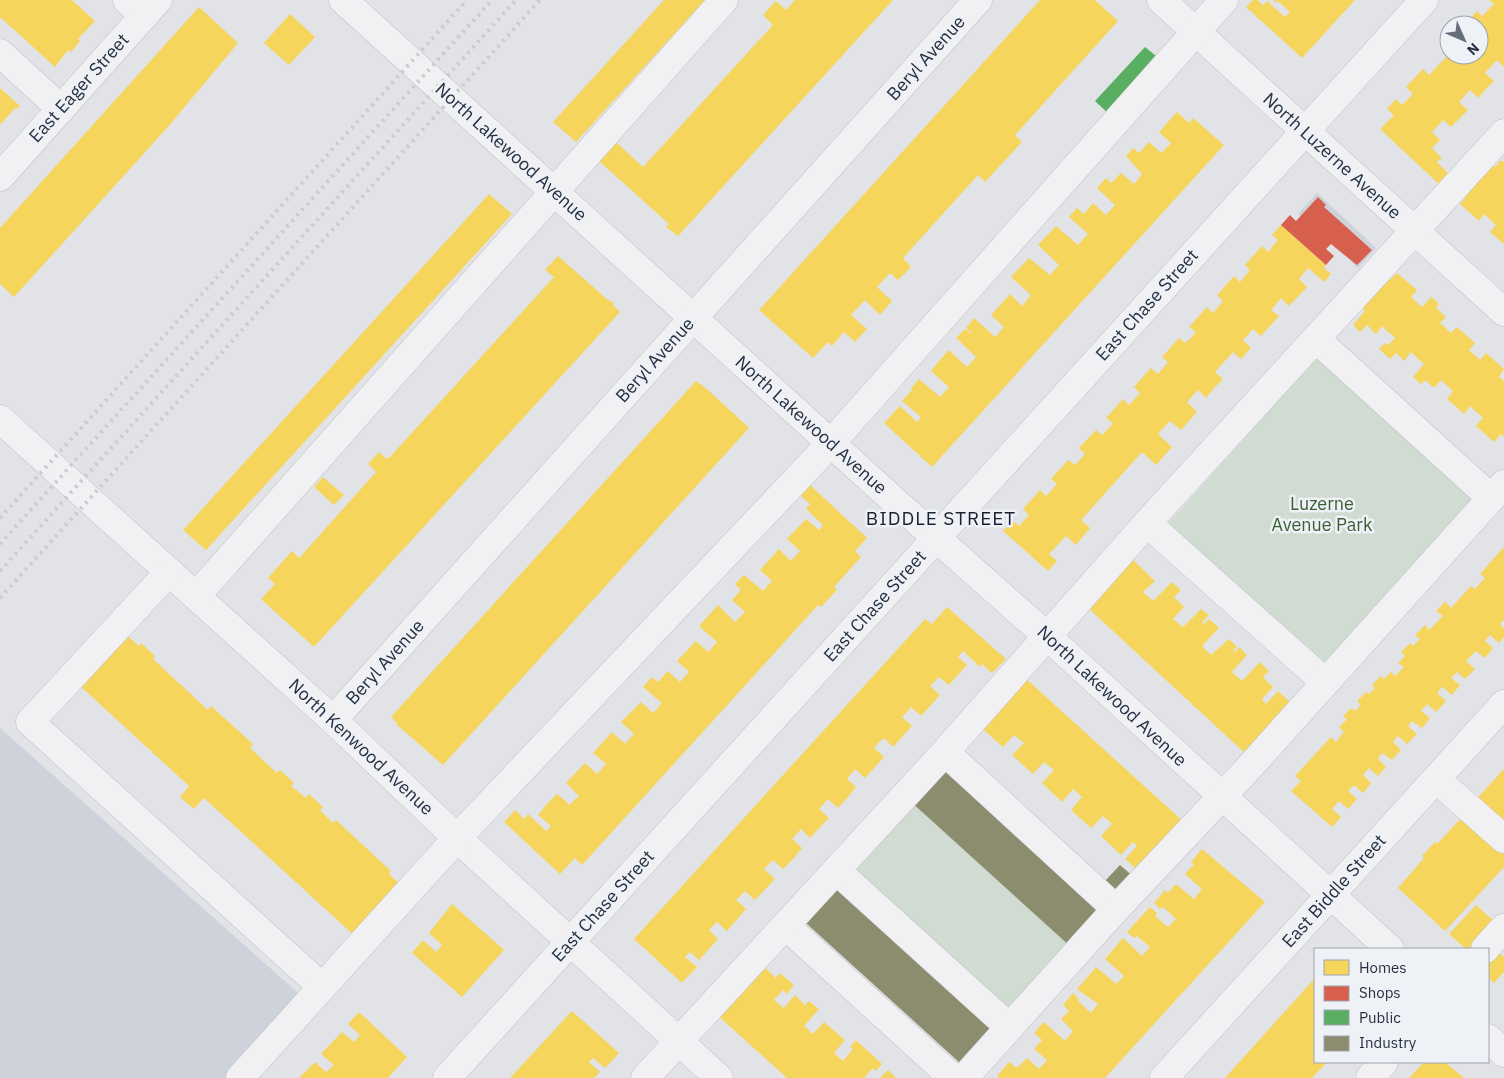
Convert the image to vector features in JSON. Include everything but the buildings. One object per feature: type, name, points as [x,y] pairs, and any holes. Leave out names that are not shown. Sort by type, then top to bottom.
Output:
[{"type":"street","name":"North Lakewood Avenue","points":[[343,0],[1389,948]]},
{"type":"street","points":[[196,596],[724,0]]},
{"type":"street","name":"Beryl Avenue","points":[[333,720],[978,0]]},
{"type":"street","name":"North Luzerne Avenue","points":[[1161,0],[1504,312]]},
{"type":"street","points":[[240,1078],[457,838],[831,443],[1224,0]]},
{"type":"street","name":"East Chase Street","points":[[447,1078],[1424,0]]},
{"type":"street","name":"East Eager Street","points":[[0,176],[61,109],[143,5]]},
{"type":"street","points":[[0,53],[61,109]]},
{"type":"street","points":[[645,1078],[837,871],[1048,637],[1147,523],[1504,133]]},
{"type":"street","points":[[964,1078],[1116,909],[1222,797],[1498,491],[1316,339]]},
{"type":"street","name":"North Kenwood Avenue","points":[[0,419],[333,720],[457,838],[719,1078]]},
{"type":"street","points":[[1147,523],[1325,682]]},
{"type":"street","points":[[169,572],[30,722],[322,987]]},
{"type":"street","name":"East Biddle Street","points":[[1164,1078],[1504,704]]},
{"type":"street","points":[[945,752],[1116,909]]},
{"type":"street","points":[[1436,779],[1504,839]]},
{"type":"street","points":[[837,871],[1009,1027]]},
{"type":"street","points":[[786,926],[953,1078]]},
{"type":"street","points":[[1486,948],[1504,928]]},
{"type":"street","points":[[1489,1039],[1504,1053]]},
{"type":"street","points":[[1370,1078],[1383,1063]]},
{"type":"shaded area","points":[[1317,193],[1376,248],[1358,268],[1298,214]]},
{"type":"shaded area","points":[[0,728],[306,1000],[236,1078],[0,1078]]},
{"type":"green space","name":"Luzerne Avenue Park","points":[[1321,353],[1483,500],[1325,673],[1165,527]]},
{"type":"green space","points":[[910,801],[1072,948],[1009,1017],[847,869]]},
{"type":"railway","points":[[0,518],[467,0]]},
{"type":"railway","points":[[0,544],[492,0]]},
{"type":"railway","points":[[0,571],[516,0]]},
{"type":"railway","points":[[0,598],[540,0]]},
{"type":"district","name":"BIDDLE STREET","points":[[941,518]]}]
